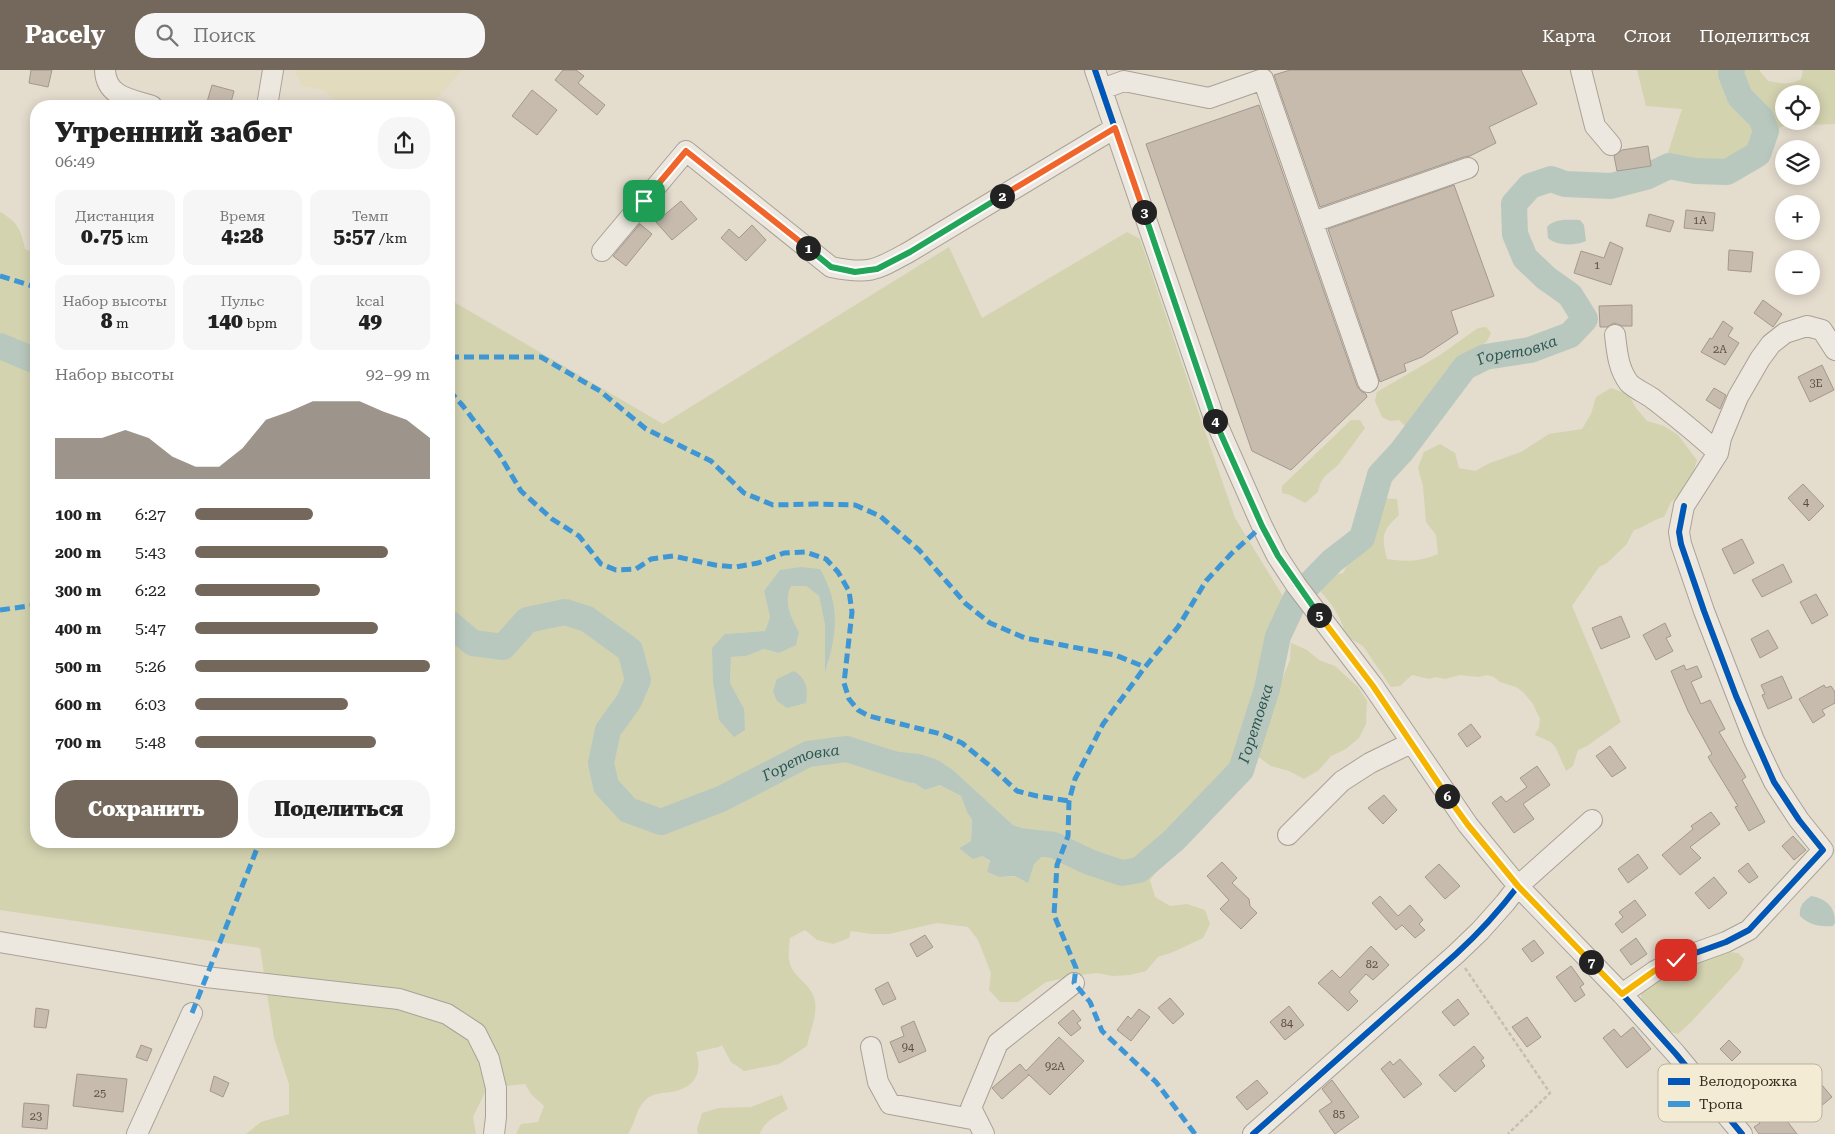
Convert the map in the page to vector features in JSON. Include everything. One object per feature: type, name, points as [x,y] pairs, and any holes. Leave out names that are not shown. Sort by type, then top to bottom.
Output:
[{"type":"street","points":[[105,70],[106,78],[111,88],[118,94],[135,100]]},
{"type":"street","points":[[268,100],[272,70]]},
{"type":"street","points":[[1581,70],[1595,126],[1611,145]]},
{"type":"street","points":[[1368,382],[1312,222],[1267,75],[1209,98],[1124,81],[1099,79],[1213,415],[1262,526],[1278,556],[1296,585],[1373,686],[1468,825],[1518,886],[1622,994],[1684,1064]]},
{"type":"street","points":[[602,251],[686,151],[831,267],[855,272],[877,269],[910,252],[1115,128]]},
{"type":"street","points":[[1312,222],[1468,168]]},
{"type":"street","points":[[1622,994],[1654,971],[1676,960],[1737,938],[1749,930],[1831,849],[1800,820],[1774,782],[1736,696],[1704,611],[1681,544],[1679,532],[1684,506],[1718,453],[1721,438],[1738,397],[1771,344],[1785,333],[1807,326],[1829,324],[1835,350]]},
{"type":"street","points":[[1615,335],[1618,358],[1630,384],[1698,434],[1718,453]]},
{"type":"street","points":[[1288,835],[1342,781],[1370,763],[1411,743]]},
{"type":"street","points":[[1253,1134],[1456,954],[1480,931],[1518,886],[1592,820]]},
{"type":"street","points":[[0,942],[206,977],[399,999],[447,1014],[476,1033],[489,1059],[496,1088],[494,1134]]},
{"type":"street","points":[[980,1127],[970,1108],[998,1043],[1074,983]]},
{"type":"street","points":[[137,1134],[192,1013]]},
{"type":"street","points":[[871,1047],[878,1082],[890,1104],[980,1127]]},
{"type":"street","points":[[1732,1122],[1742,1134]]},
{"type":"path","points":[[1456,954],[1550,1093],[1508,1134]]},
{"type":"shaded area","points":[[294,70],[462,70],[435,100],[334,100],[324,90],[302,86]]},
{"type":"shaded area","points":[[1562,220],[1580,220],[1584,225],[1586,241],[1577,244],[1566,244],[1556,243],[1548,238],[1547,227],[1550,224]]},
{"type":"shaded area","points":[[801,567],[820,569],[827,582],[834,607],[834,632],[825,673],[825,625],[819,596],[806,586],[791,586],[788,604],[799,632],[796,645],[779,653],[764,649],[746,656],[731,657],[730,683],[744,709],[745,730],[734,737],[719,720],[713,681],[712,648],[725,634],[765,631],[770,617],[764,591],[780,570]]},
{"type":"shaded area","points":[[794,671],[802,677],[806,684],[806,703],[787,708],[777,701],[773,691],[777,679]]},
{"type":"shaded area","points":[[870,749],[920,754],[938,760],[953,770],[1013,825],[1059,841],[1034,864],[1028,883],[1015,876],[1000,877],[987,872],[990,861],[982,856],[973,859],[959,848],[971,841],[972,820],[961,796],[940,785],[925,790],[897,773],[879,769],[876,754]]},
{"type":"shaded area","points":[[1811,896],[1821,899],[1832,908],[1835,917],[1833,926],[1815,925],[1807,922],[1800,916],[1802,904]]},
{"type":"green space","points":[[1637,70],[1759,70],[1768,81],[1792,83],[1801,79],[1803,70],[1835,70],[1835,124],[1820,125],[1820,85],[1775,85],[1776,130],[1759,147],[1737,158],[1730,164],[1722,166],[1682,161],[1665,162],[1682,109],[1646,106]]},
{"type":"green space","points":[[0,212],[15,223],[22,237],[25,249],[30,251],[30,848],[455,848],[455,303],[663,424],[949,247],[982,318],[1127,232],[1140,239],[1235,518],[1284,598],[1284,602],[1275,615],[1265,674],[1239,751],[1208,796],[1165,839],[1169,855],[1150,880],[1155,897],[1170,906],[1187,904],[1205,910],[1210,924],[1203,938],[1158,957],[1146,971],[1130,975],[1113,976],[1097,973],[1046,982],[1018,1002],[1000,1002],[989,990],[991,973],[978,940],[968,927],[937,923],[889,934],[851,931],[849,938],[833,944],[817,940],[805,930],[790,938],[789,961],[792,969],[809,988],[814,997],[815,1015],[807,1046],[779,1064],[744,1071],[731,1062],[722,1045],[696,1052],[698,1073],[693,1081],[680,1090],[657,1094],[644,1101],[628,1134],[516,1134],[521,1124],[538,1122],[544,1106],[531,1094],[525,1084],[487,1088],[473,1117],[476,1134],[246,1134],[261,1122],[289,1114],[289,1084],[274,1038],[260,948],[0,910]],"holes":[[[820,569],[829,661],[826,671],[825,625],[819,596],[806,586],[790,586],[787,598],[791,615],[799,632],[780,653],[764,649],[746,656],[731,657],[730,683],[725,634],[765,631],[770,617],[764,591]],[[876,754],[938,760],[953,770],[1013,825],[1059,841],[1020,874],[1004,877],[987,872],[990,862],[982,856],[960,847],[971,841],[972,820],[961,796],[940,785],[925,790],[897,774],[879,769]]]},
{"type":"green space","points":[[1486,327],[1491,333],[1487,341],[1435,389],[1428,404],[1405,426],[1399,420],[1390,421],[1382,417],[1375,401],[1377,392],[1440,355],[1478,328]]},
{"type":"green space","points":[[1611,388],[1628,394],[1636,408],[1647,421],[1664,426],[1678,435],[1697,460],[1684,492],[1671,502],[1664,517],[1634,530],[1626,545],[1607,563],[1599,567],[1572,606],[1621,722],[1587,746],[1578,750],[1573,766],[1566,771],[1556,748],[1551,742],[1535,735],[1539,728],[1540,719],[1533,704],[1523,692],[1516,687],[1487,675],[1478,677],[1460,675],[1445,679],[1436,677],[1429,679],[1412,675],[1400,686],[1391,687],[1363,646],[1346,636],[1336,612],[1321,592],[1327,577],[1343,573],[1367,530],[1380,498],[1397,499],[1399,515],[1389,525],[1384,534],[1387,559],[1412,561],[1438,554],[1436,535],[1426,522],[1423,486],[1418,468],[1424,452],[1440,444],[1455,453],[1459,468],[1475,471],[1490,463],[1521,452],[1549,434],[1582,429],[1591,414],[1596,397]]},
{"type":"green space","points":[[1351,420],[1360,420],[1365,428],[1338,465],[1324,477],[1318,492],[1305,503],[1282,493],[1282,486]]},
{"type":"green space","points":[[1291,643],[1307,650],[1319,660],[1335,666],[1358,687],[1367,701],[1366,724],[1359,738],[1346,749],[1331,756],[1319,770],[1304,779],[1289,771],[1271,766],[1257,756],[1258,739],[1267,723],[1271,707],[1290,660]]},
{"type":"green space","points":[[1730,952],[1738,953],[1744,959],[1740,969],[1678,1034],[1670,1032],[1642,1000],[1640,992],[1657,978],[1695,962]]},
{"type":"green space","points":[[782,1095],[788,1109],[768,1122],[760,1134],[698,1134],[697,1129],[702,1113],[718,1108],[751,1107]]},
{"type":"building","points":[[31,70],[52,70],[48,87],[29,83]]},
{"type":"building","points":[[563,70],[576,70],[584,76],[578,83],[605,105],[597,115],[555,80]]},
{"type":"building","points":[[1290,70],[1521,70],[1537,104],[1489,127],[1496,143],[1470,156],[1320,207],[1274,75]]},
{"type":"building","points":[[212,85],[234,91],[232,100],[208,100]]},
{"type":"building","points":[[532,90],[557,110],[537,135],[512,116]]},
{"type":"building","points":[[1259,105],[1357,386],[1367,397],[1291,470],[1252,451],[1146,144]]},
{"type":"building","points":[[1648,146],[1651,166],[1617,171],[1614,156],[1622,150]]},
{"type":"building","points":[[1454,185],[1494,296],[1451,311],[1458,333],[1422,357],[1404,364],[1406,371],[1380,382],[1328,229]]},
{"type":"building","points":[[681,201],[697,219],[672,240],[656,222]]},
{"type":"building","points":[[1686,210],[1715,213],[1713,231],[1684,228]]},
{"type":"building","points":[[1649,214],[1674,221],[1670,232],[1646,226]]},
{"type":"building","points":[[640,224],[652,234],[626,266],[613,256]]},
{"type":"building","points":[[752,225],[766,240],[746,261],[721,238],[729,229],[739,238]]},
{"type":"building","points":[[1610,242],[1623,248],[1611,285],[1574,273],[1581,251],[1604,258]]},
{"type":"building","points":[[1729,250],[1753,252],[1751,272],[1728,270]]},
{"type":"building","points":[[1763,300],[1782,314],[1773,327],[1754,313]]},
{"type":"building","points":[[1632,305],[1632,326],[1622,326],[1614,323],[1607,327],[1600,327],[1599,306]]},
{"type":"building","points":[[1723,321],[1733,328],[1728,336],[1739,343],[1725,365],[1701,352]]},
{"type":"building","points":[[1822,365],[1834,390],[1810,402],[1798,377]]},
{"type":"building","points":[[1714,388],[1726,395],[1720,409],[1706,400]]},
{"type":"building","points":[[1803,484],[1824,506],[1809,521],[1788,498]]},
{"type":"building","points":[[1742,539],[1754,563],[1734,574],[1722,549]]},
{"type":"building","points":[[1783,564],[1792,582],[1762,597],[1752,580]]},
{"type":"building","points":[[1816,594],[1828,615],[1812,624],[1800,602]]},
{"type":"building","points":[[1621,616],[1630,637],[1601,649],[1592,628]]},
{"type":"building","points":[[1665,623],[1671,636],[1666,638],[1673,651],[1656,660],[1643,635]]},
{"type":"building","points":[[1768,630],[1778,648],[1760,658],[1751,639]]},
{"type":"building","points":[[1684,665],[1686,670],[1697,666],[1702,677],[1691,682],[1701,704],[1710,700],[1725,729],[1719,732],[1746,777],[1742,780],[1765,822],[1749,831],[1735,807],[1738,806],[1708,757],[1712,754],[1688,711],[1671,671]]},
{"type":"building","points":[[1782,676],[1792,698],[1768,709],[1762,695],[1765,694],[1761,685]]},
{"type":"building","points":[[1824,685],[1826,688],[1831,686],[1835,692],[1835,703],[1822,710],[1825,715],[1813,723],[1799,699]]},
{"type":"building","points":[[1471,724],[1481,737],[1467,747],[1458,734]]},
{"type":"building","points":[[1610,746],[1626,768],[1612,777],[1596,756]]},
{"type":"building","points":[[1537,766],[1550,785],[1523,804],[1534,819],[1514,833],[1492,803],[1501,796],[1506,802],[1527,787],[1520,778]]},
{"type":"building","points":[[1384,795],[1397,810],[1383,824],[1368,808]]},
{"type":"building","points":[[1711,812],[1720,824],[1690,847],[1701,858],[1680,875],[1662,855],[1693,829],[1691,826]]},
{"type":"building","points":[[1793,836],[1806,850],[1794,860],[1782,846]]},
{"type":"building","points":[[1638,854],[1648,868],[1628,883],[1618,869]]},
{"type":"building","points":[[1222,862],[1237,878],[1232,883],[1249,899],[1250,906],[1257,913],[1241,929],[1220,909],[1229,900],[1207,876]]},
{"type":"building","points":[[1748,863],[1758,877],[1749,883],[1738,871]]},
{"type":"building","points":[[1439,864],[1460,886],[1445,899],[1425,877]]},
{"type":"building","points":[[1714,877],[1727,893],[1709,909],[1695,893]]},
{"type":"building","points":[[1380,896],[1398,916],[1410,905],[1423,920],[1419,924],[1425,930],[1415,938],[1402,925],[1396,930],[1372,903]]},
{"type":"building","points":[[1635,900],[1646,915],[1622,933],[1615,924],[1623,917],[1619,912]]},
{"type":"building","points":[[925,935],[933,947],[917,957],[910,944]]},
{"type":"building","points":[[1636,938],[1647,954],[1631,965],[1620,950]]},
{"type":"building","points":[[1534,940],[1544,953],[1532,962],[1522,949]]},
{"type":"building","points":[[1371,946],[1389,965],[1373,980],[1366,974],[1349,992],[1358,1001],[1348,1011],[1318,983],[1332,970],[1340,978]]},
{"type":"building","points":[[1571,966],[1584,984],[1580,987],[1585,995],[1575,1002],[1556,977]]},
{"type":"building","points":[[888,982],[896,999],[883,1005],[875,989]]},
{"type":"building","points":[[1170,998],[1184,1014],[1173,1024],[1158,1008]]},
{"type":"building","points":[[1458,999],[1469,1014],[1454,1026],[1442,1012]]},
{"type":"building","points":[[1289,1006],[1304,1025],[1285,1040],[1270,1022]]},
{"type":"building","points":[[36,1008],[49,1010],[46,1028],[34,1027]]},
{"type":"building","points":[[1139,1009],[1150,1017],[1131,1041],[1117,1030],[1128,1016],[1131,1019]]},
{"type":"building","points":[[1073,1010],[1081,1020],[1077,1023],[1081,1028],[1071,1036],[1058,1023]]},
{"type":"building","points":[[1527,1017],[1541,1037],[1527,1047],[1512,1027]]},
{"type":"building","points":[[914,1021],[926,1051],[899,1063],[890,1042],[904,1036],[901,1027]]},
{"type":"building","points":[[1633,1027],[1651,1049],[1627,1068],[1603,1038],[1614,1029],[1621,1037]]},
{"type":"building","points":[[1059,1037],[1084,1061],[1050,1095],[1028,1074],[1002,1099],[992,1088],[1020,1064],[1026,1071]]},
{"type":"building","points":[[1729,1040],[1741,1052],[1732,1061],[1720,1049]]},
{"type":"building","points":[[141,1045],[152,1049],[147,1061],[136,1057]]},
{"type":"building","points":[[1474,1046],[1484,1058],[1481,1060],[1485,1066],[1455,1092],[1439,1075]]},
{"type":"building","points":[[1400,1059],[1422,1084],[1404,1098],[1381,1069],[1390,1061],[1393,1065]]},
{"type":"building","points":[[77,1074],[127,1079],[123,1112],[73,1106]]},
{"type":"building","points":[[214,1076],[229,1083],[223,1097],[210,1091]]},
{"type":"building","points":[[1257,1080],[1268,1093],[1247,1110],[1236,1097]]},
{"type":"building","points":[[1332,1080],[1359,1117],[1335,1134],[1319,1111],[1332,1102],[1322,1089]]},
{"type":"building","points":[[1822,1085],[1832,1097],[1822,1105]]},
{"type":"building","points":[[24,1103],[49,1105],[47,1129],[22,1127]]},
{"type":"building","points":[[1788,1122],[1797,1134],[1759,1134],[1754,1127],[1760,1123]]},
{"type":"waterway","name":"Горетовка","points":[[1018,841],[1054,845],[1089,862],[1122,873],[1139,870],[1174,840],[1241,770],[1267,689],[1278,636],[1296,598],[1332,561],[1362,538],[1380,475],[1402,451],[1465,367],[1485,357],[1530,350],[1570,335],[1585,319],[1570,295],[1546,278],[1525,258],[1515,234],[1514,204],[1530,186],[1551,179],[1565,184],[1611,186],[1646,177],[1669,166],[1695,171],[1727,172],[1758,154],[1766,131],[1761,118],[1740,97],[1731,74],[1732,70]]},
{"type":"waterway","name":"Горетовка","points":[[0,346],[30,358]]},
{"type":"waterway","name":"Горетовка","points":[[455,628],[473,643],[503,647],[527,620],[565,612],[587,619],[630,650],[638,680],[629,701],[608,730],[601,763],[606,786],[628,810],[661,822],[721,799],[808,754],[847,749],[912,770]]},
{"type":"marked path","points":[[0,276],[30,285]]},
{"type":"marked path","points":[[455,357],[541,357],[600,391],[646,429],[711,461],[744,493],[773,505],[855,505],[880,516],[919,550],[966,604],[990,623],[1025,638],[1115,655],[1145,667]]},
{"type":"marked path","points":[[455,397],[499,454],[521,491],[552,519],[579,536],[601,564],[616,570],[636,569],[651,559],[673,556],[715,565],[736,567],[758,563],[784,553],[805,552],[826,559],[838,572],[849,591],[852,612],[844,683],[849,699],[858,710],[869,716],[941,734],[962,743],[1017,791],[1069,801]]},
{"type":"marked path","points":[[1195,1134],[1156,1082],[1102,1031],[1090,1002],[1074,983],[1076,968],[1054,915],[1057,865],[1068,836],[1069,801],[1075,779],[1103,724],[1145,667],[1178,627],[1206,581],[1231,554],[1262,526]]},
{"type":"marked path","points":[[0,610],[30,606]]},
{"type":"marked path","points":[[192,1013],[257,848]]},
{"type":"cycle path","points":[[1095,70],[1213,415],[1277,556],[1296,585],[1373,686],[1468,825],[1518,886],[1622,994],[1684,1064]]},
{"type":"cycle path","points":[[1622,994],[1655,971],[1676,960],[1726,942],[1749,930],[1823,850],[1799,820],[1774,782],[1736,696],[1681,544],[1679,532],[1684,506]]},
{"type":"cycle path","points":[[1253,1134],[1464,946],[1504,904],[1518,886]]},
{"type":"cycle path","points":[[1732,1122],[1742,1134]]},
{"type":"route","points":[[644,201],[686,151],[831,267],[855,272],[877,269],[910,252],[1115,128],[1226,448],[1262,526],[1296,585],[1373,686],[1468,825],[1518,886],[1622,994],[1654,971],[1676,960]]}]
